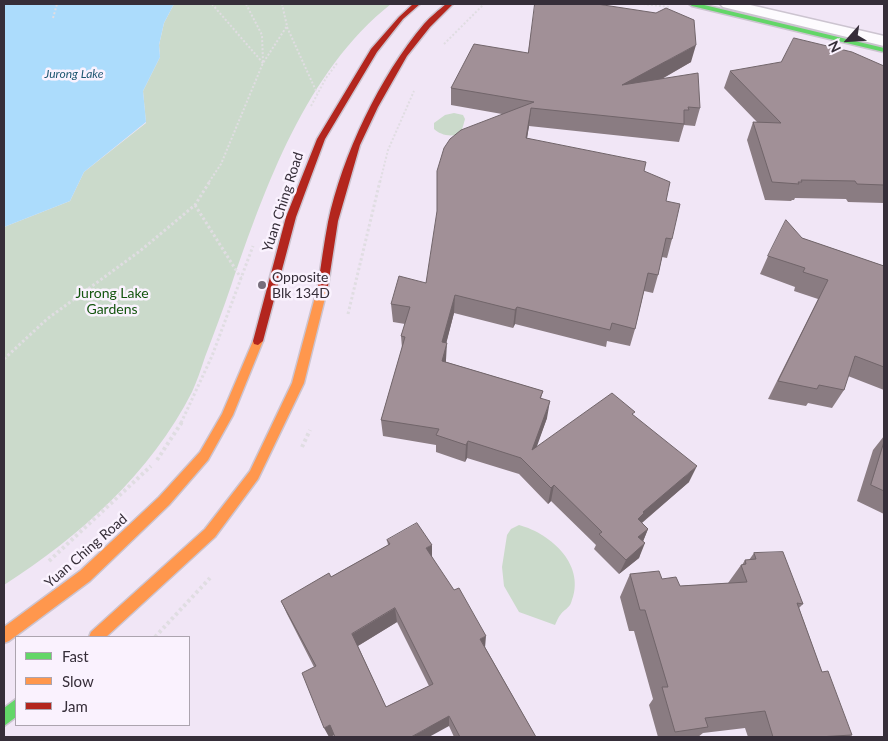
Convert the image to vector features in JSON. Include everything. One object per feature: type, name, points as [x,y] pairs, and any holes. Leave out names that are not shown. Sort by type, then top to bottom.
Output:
[{"type":"street","name":"Yuan Ching Road","points":[[97,636],[210,533],[254,475],[298,383],[320,296],[333,220],[356,146],[374,107],[404,56],[406,31],[417,4]]},
{"type":"street","name":"Yuan Ching Road","points":[[4,636],[84,576],[164,500],[204,456],[227,415],[255,351],[291,217],[310,164],[333,118],[374,51],[450,4]]},
{"type":"street","points":[[692,4],[884,50]]},
{"type":"street","points":[[728,4],[884,41]]},
{"type":"street","points":[[4,718],[15,709]]},
{"type":"path","points":[[53,18],[57,4]]},
{"type":"path","points":[[212,4],[263,63]]},
{"type":"path","points":[[246,4],[262,35],[263,63]]},
{"type":"path","points":[[282,4],[286,26],[317,93]]},
{"type":"path","points":[[441,47],[484,4]]},
{"type":"path","points":[[4,359],[47,319],[140,251],[195,205],[221,164],[263,63],[286,26]]},
{"type":"path","points":[[309,110],[317,93],[342,57]]},
{"type":"path","points":[[346,320],[388,150],[417,84]]},
{"type":"path","points":[[195,205],[241,278]]},
{"type":"path","points":[[42,567],[155,463],[168,446],[206,375],[255,242]]},
{"type":"path","points":[[299,453],[311,427]]},
{"type":"green space","name":"Jurong Lake Gardens","points":[[174,4],[391,4],[361,31],[335,62],[312,97],[292,133],[258,210],[196,384],[175,422],[156,450],[111,501],[59,546],[4,585],[4,227],[70,201],[84,172],[146,123],[143,91],[160,57],[159,45],[164,23]]},
{"type":"green space","points":[[454,113],[463,115],[465,119],[462,130],[455,135],[448,135],[434,129],[434,123],[445,115]]},
{"type":"green space","points":[[519,525],[531,529],[554,544],[570,564],[574,576],[575,589],[570,605],[560,615],[555,625],[519,612],[504,586],[502,567],[507,535],[511,529]]},
{"type":"water","name":"Jurong Lake","points":[[4,4],[174,4],[164,23],[159,45],[160,57],[143,91],[146,122],[84,172],[70,201],[4,227]]},
{"type":"building","points":[[535,4],[597,4],[656,13],[666,8],[694,20],[696,45],[622,85],[698,73],[700,108],[688,107],[689,110],[684,110],[684,124],[531,108],[526,138],[646,162],[644,171],[670,182],[666,201],[680,204],[672,239],[666,238],[658,275],[648,273],[635,329],[612,323],[610,330],[517,307],[515,310],[455,295],[442,342],[447,343],[442,361],[543,391],[540,398],[550,401],[532,450],[612,393],[635,412],[632,414],[697,466],[643,512],[638,519],[648,529],[638,537],[645,543],[626,560],[599,534],[602,532],[554,485],[551,488],[521,458],[468,441],[466,445],[436,435],[439,429],[381,420],[405,337],[401,336],[410,307],[391,304],[399,276],[426,283],[437,211],[437,171],[444,148],[450,139],[461,130],[534,102],[451,88],[474,44],[528,53]]},
{"type":"building","points":[[794,38],[852,52],[884,66],[884,185],[857,184],[855,181],[801,180],[802,182],[798,182],[799,184],[772,182],[753,122],[781,123],[730,71],[781,62]]},
{"type":"building","points":[[786,220],[802,238],[884,266],[884,367],[855,356],[844,390],[819,385],[817,389],[778,381],[828,280],[803,272],[805,268],[768,256]]},
{"type":"building","points":[[884,442],[884,491],[871,485]]},
{"type":"building","points":[[417,523],[432,545],[426,548],[454,590],[459,588],[486,636],[480,639],[536,737],[460,737],[449,716],[411,737],[335,737],[330,725],[324,728],[302,673],[316,666],[281,601],[329,573],[331,577],[390,544],[387,540]],"holes":[[[395,608],[433,684],[386,707],[352,634]]]},
{"type":"building","points":[[783,552],[803,604],[797,603],[822,672],[828,671],[852,735],[773,737],[765,711],[705,718],[708,727],[675,732],[662,687],[668,687],[645,610],[640,610],[630,574],[659,571],[662,579],[676,577],[680,586],[747,582],[741,565],[746,564],[745,560],[756,559],[754,553]]},
{"type":"traffic: fast","points":[[692,4],[884,50]]},
{"type":"traffic: fast","points":[[4,718],[15,708]]},
{"type":"traffic: slow","points":[[97,636],[210,533],[254,475],[298,383],[323,286]]},
{"type":"traffic: slow","points":[[4,636],[85,576],[164,501],[204,456],[227,415],[258,341]]},
{"type":"traffic: jam","points":[[258,341],[291,217],[321,139],[374,51],[401,18],[417,4]]},
{"type":"traffic: jam","points":[[323,286],[333,221],[356,145],[374,107],[404,56],[427,25],[450,4]]},
{"type":"place","name":"Opposite Blk 134D","points":[[262,285]]}]
